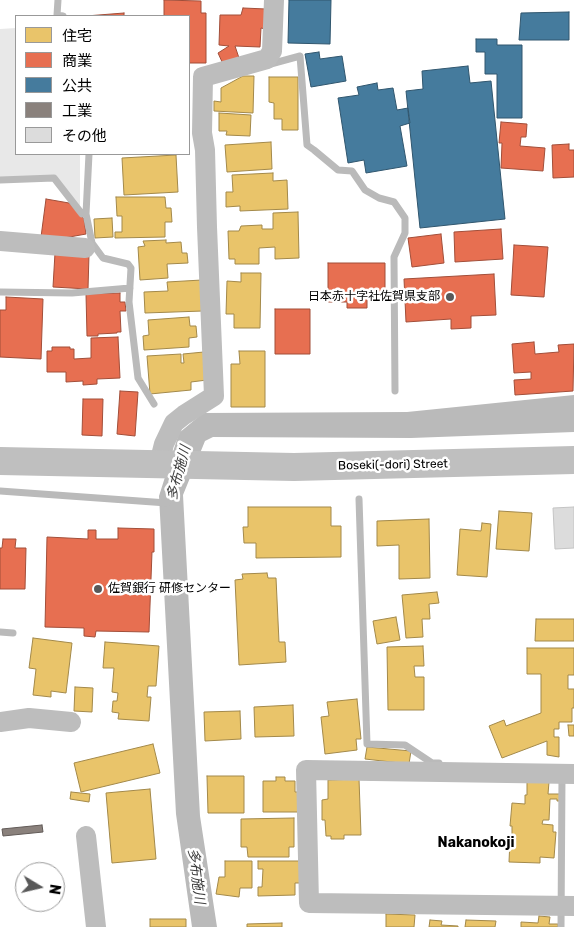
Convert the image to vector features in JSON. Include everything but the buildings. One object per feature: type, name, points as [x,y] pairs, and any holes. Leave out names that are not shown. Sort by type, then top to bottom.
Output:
[{"type":"street","points":[[0,461],[159,464],[164,444],[174,424],[184,415],[214,396],[205,150],[202,133],[203,77],[267,58],[272,51],[274,0]]},
{"type":"street","points":[[0,241],[86,248]]},
{"type":"street","name":"Boseki(-dori) Street","points":[[159,464],[311,467],[574,460]]},
{"type":"street","points":[[0,722],[29,718],[71,722]]},
{"type":"street","points":[[566,774],[306,770],[309,903],[566,906]]},
{"type":"street","points":[[86,836],[96,927]]},
{"type":"shaded area","points":[[15,28],[15,155],[80,155],[80,208],[54,176],[0,178],[0,29]]},
{"type":"water","name":"多布施川","points":[[574,395],[574,432],[411,438],[213,437],[205,441],[183,495],[200,816],[217,927],[192,927],[176,814],[159,496],[179,433],[203,413],[407,412]]},
{"type":"waterway","points":[[57,15],[58,0]]},
{"type":"waterway","points":[[267,65],[300,56],[307,145],[338,170],[352,171],[365,190],[379,198],[394,202],[405,218],[405,233],[394,257],[395,391]]},
{"type":"waterway","points":[[89,155],[86,214],[92,243],[103,258],[128,264],[131,268],[129,302],[138,378],[154,404]]},
{"type":"waterway","points":[[0,180],[54,178],[82,214],[86,214]]},
{"type":"waterway","points":[[0,292],[72,293],[130,288]]},
{"type":"waterway","name":"多布施川","points":[[0,491],[167,503]]},
{"type":"waterway","points":[[359,499],[367,744],[405,745],[432,763],[439,763]]},
{"type":"waterway","points":[[0,632],[13,633]]},
{"type":"waterway","points":[[561,927],[562,776]]},
{"type":"place","name":"日本赤十字社佐賀県支部","points":[[450,297]]},
{"type":"place","name":"佐賀銀行 研修センター","points":[[98,589]]},
{"type":"district","name":"Nakanokoji","points":[[476,843]]}]
